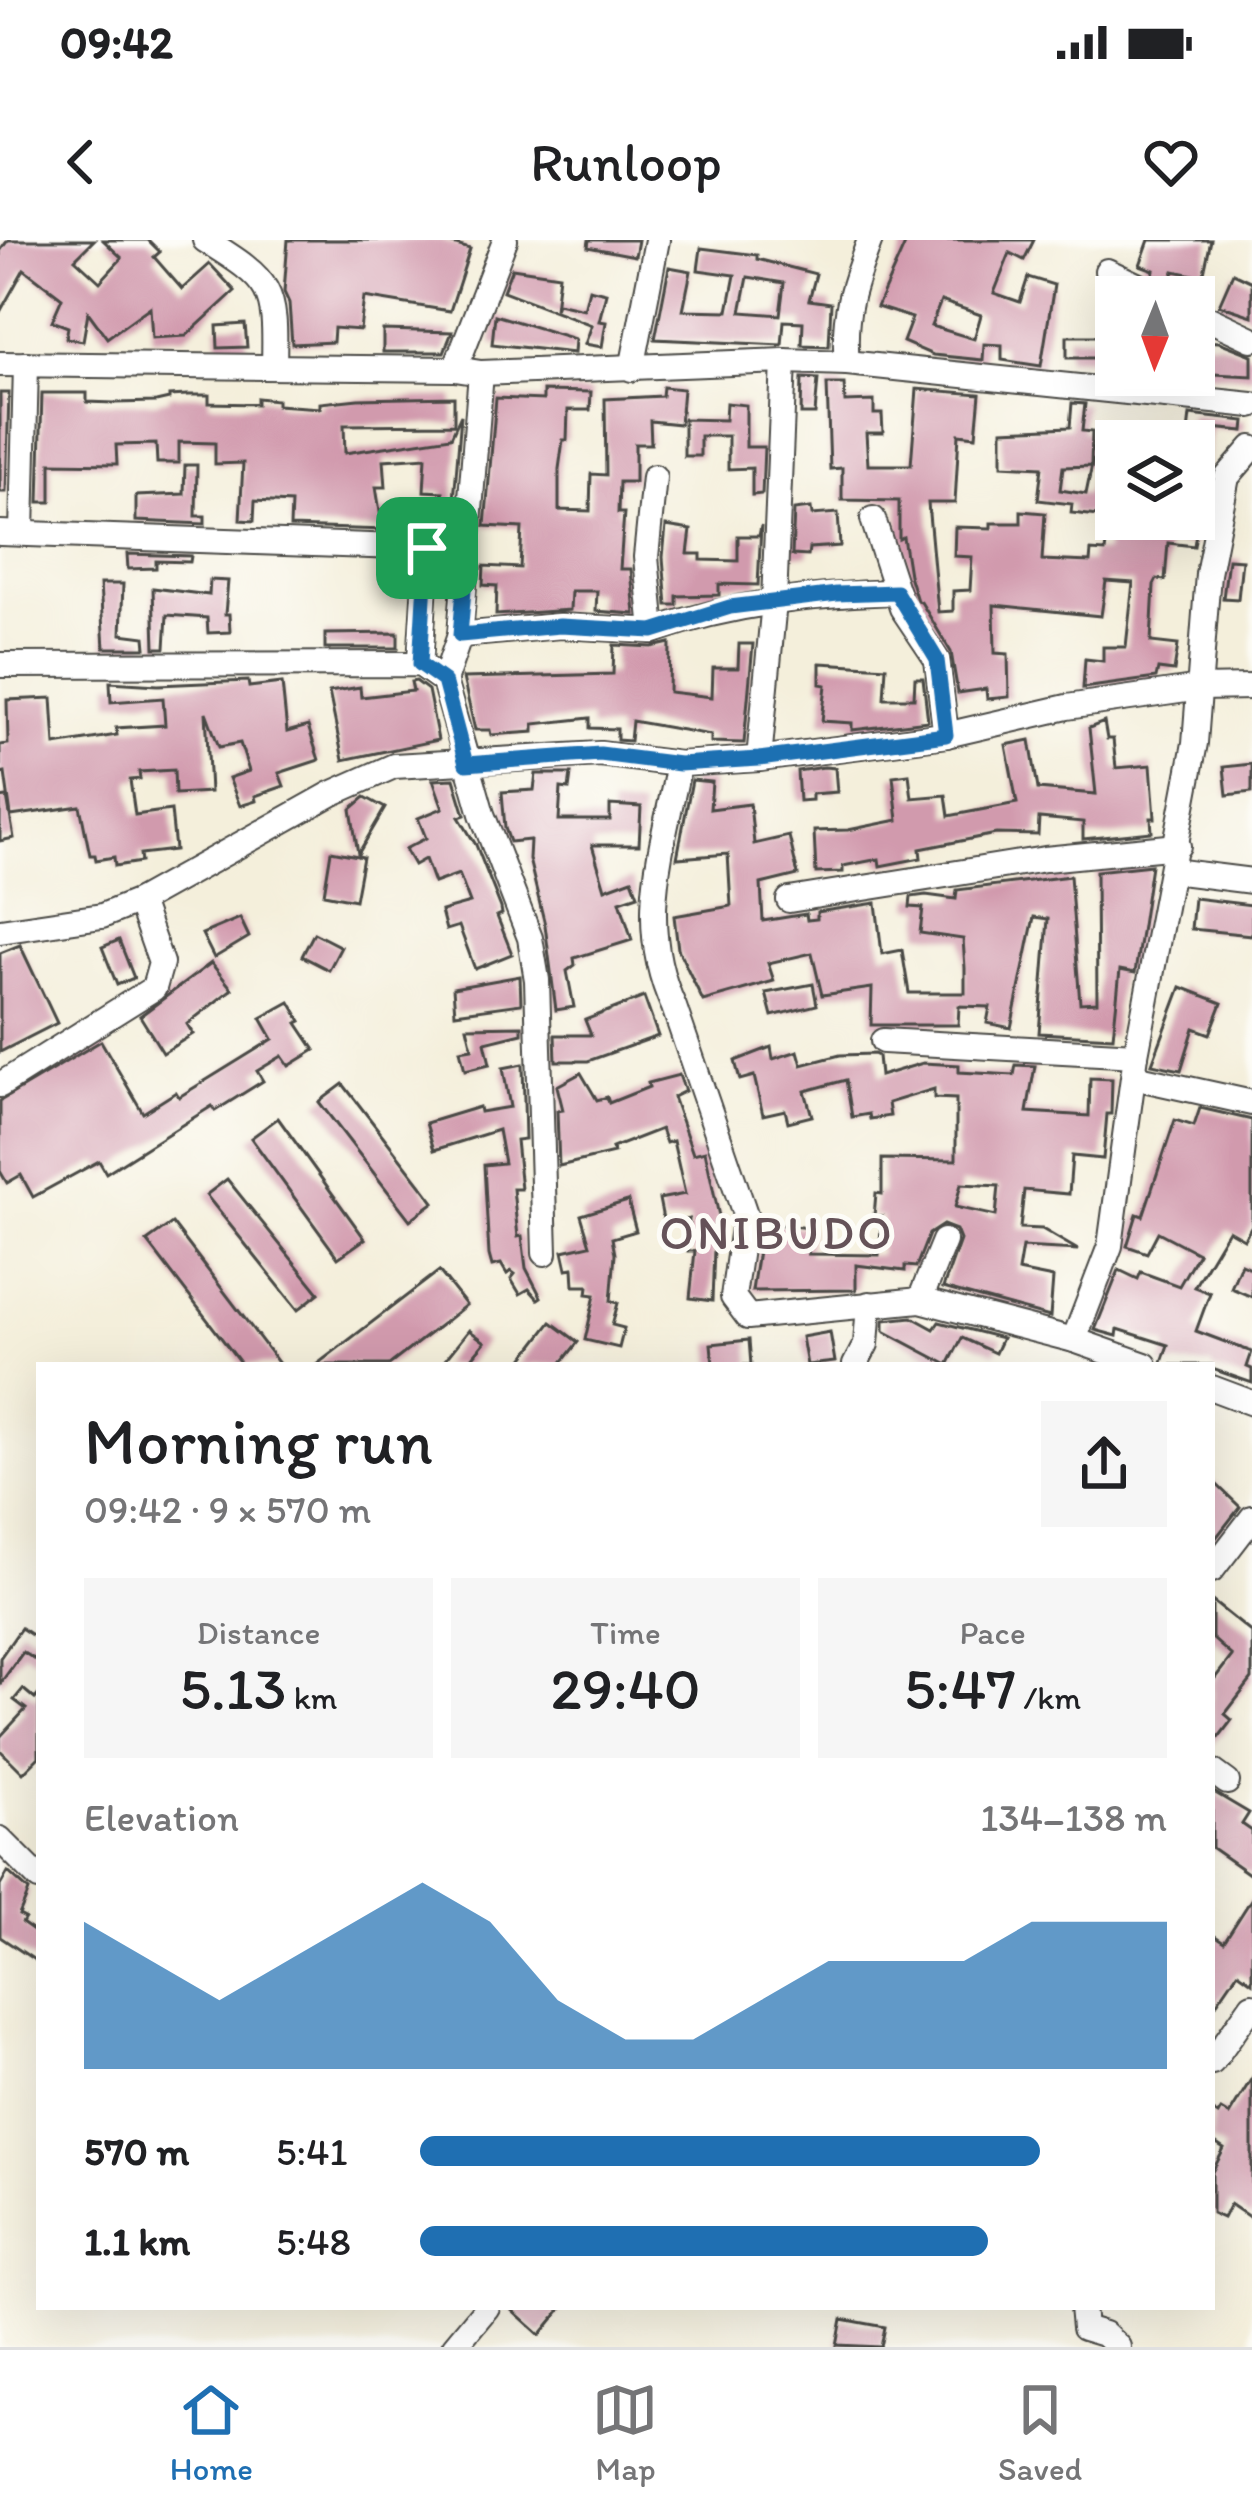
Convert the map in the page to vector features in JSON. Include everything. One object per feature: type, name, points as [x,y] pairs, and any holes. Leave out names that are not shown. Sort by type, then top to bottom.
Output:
[{"type":"street","points":[[205,240],[266,286],[275,308],[274,366]]},
{"type":"street","points":[[454,369],[505,240]]},
{"type":"street","points":[[632,369],[657,240]]},
{"type":"street","points":[[847,363],[843,325],[870,240]]},
{"type":"street","points":[[1107,271],[1118,276]]},
{"type":"street","points":[[1215,322],[1252,339]]},
{"type":"street","points":[[759,759],[774,602],[784,361]]},
{"type":"street","points":[[467,556],[427,548],[11,533],[13,364],[481,373],[784,361],[847,363],[1252,405]]},
{"type":"street","points":[[481,373],[460,635],[444,681],[466,764],[530,938],[537,980],[545,1253]]},
{"type":"street","points":[[1074,1340],[1110,1246],[1135,1066],[1178,846],[1208,574],[1227,477],[1252,448]]},
{"type":"street","points":[[653,631],[646,557],[654,478]]},
{"type":"street","points":[[873,518],[896,592],[937,660],[946,735]]},
{"type":"street","points":[[420,664],[427,548]]},
{"type":"street","points":[[460,635],[560,626],[653,631],[730,607],[896,592]]},
{"type":"street","points":[[0,665],[420,664],[444,681]]},
{"type":"street","points":[[0,931],[102,916],[139,901],[331,794],[394,766],[600,754],[679,764],[759,759],[946,735],[1067,707],[1199,688],[1252,687]]},
{"type":"street","points":[[679,764],[652,903],[659,974],[745,1214],[733,1297],[748,1316],[920,1300],[1074,1340],[1136,1362]]},
{"type":"street","points":[[789,900],[1045,859],[1178,846]]},
{"type":"street","points":[[1172,872],[1252,880]]},
{"type":"street","points":[[0,1085],[154,988],[161,963],[139,901]]},
{"type":"street","points":[[884,1041],[1135,1066],[1252,1103]]},
{"type":"street","points":[[920,1300],[944,1241]]},
{"type":"street","points":[[857,1362],[866,1344],[869,1304]]},
{"type":"street","points":[[1215,1389],[1252,1402]]},
{"type":"street","points":[[1215,1566],[1252,1518]]},
{"type":"street","points":[[0,1839],[36,1875]]},
{"type":"street","points":[[1215,2058],[1252,2005]]},
{"type":"street","points":[[454,2347],[485,2310]]},
{"type":"street","points":[[1082,2310],[1084,2327],[1104,2334],[1118,2347]]},
{"type":"building","points":[[8,240],[94,240],[75,259],[100,282],[122,258],[103,240],[148,240],[160,252],[154,257],[182,289],[210,264],[235,291],[186,336],[152,338],[150,307],[107,338],[88,312],[83,341],[66,338],[68,327],[52,321],[62,298],[24,269],[0,312],[0,251]]},
{"type":"building","points":[[288,240],[439,240],[470,249],[450,311],[364,297],[360,330],[334,328],[333,342],[292,344],[284,292]]},
{"type":"building","points":[[589,240],[638,240],[635,256],[588,247]]},
{"type":"building","points":[[907,240],[1034,240],[1024,260],[1010,253],[994,293],[1020,302],[1028,277],[1054,285],[1041,366],[1002,360],[1002,345],[984,344],[983,360],[933,355],[903,342],[912,318],[877,307]],"holes":[[[941,301],[981,315],[974,339],[931,326]]]},
{"type":"building","points":[[1149,240],[1211,240],[1203,276],[1174,271],[1172,276],[1157,276],[1140,265]]},
{"type":"building","points":[[701,248],[757,255],[757,259],[816,274],[809,300],[831,303],[829,346],[802,345],[803,322],[784,321],[782,345],[655,339],[669,267],[691,271],[683,310],[728,311],[735,275],[698,270]],"holes":[[[748,277],[784,283],[780,315],[741,312]]]},
{"type":"building","points":[[512,268],[559,275],[555,309],[557,303],[584,309],[589,289],[606,293],[599,321],[606,322],[602,347],[585,344],[592,325],[503,291]]},
{"type":"building","points":[[1233,273],[1252,282],[1252,316],[1219,305]]},
{"type":"building","points":[[495,315],[575,339],[574,353],[492,344]]},
{"type":"building","points":[[245,324],[247,347],[218,348],[217,326]]},
{"type":"building","points":[[383,330],[452,332],[444,352],[383,352]]},
{"type":"building","points":[[1067,336],[1095,336],[1095,358],[1067,358]]},
{"type":"building","points":[[1215,342],[1252,355],[1252,376],[1215,374]]},
{"type":"building","points":[[802,378],[818,379],[815,414],[801,414]]},
{"type":"building","points":[[827,384],[844,384],[845,402],[874,401],[874,414],[882,414],[883,433],[866,433],[868,465],[911,465],[917,389],[980,394],[976,436],[959,434],[955,503],[928,503],[938,612],[953,611],[953,591],[970,590],[972,557],[954,556],[955,527],[991,528],[991,523],[1021,523],[1021,511],[1045,513],[1042,560],[1090,562],[1091,551],[1105,552],[1106,540],[1195,540],[1194,546],[1168,543],[1165,580],[1157,579],[1154,585],[1151,642],[1178,645],[1174,671],[1158,669],[1156,678],[1083,688],[1085,659],[1103,661],[1103,647],[1126,647],[1133,583],[1106,581],[1101,616],[994,605],[995,653],[1008,654],[1009,697],[987,699],[986,689],[958,693],[951,652],[917,601],[909,575],[903,537],[899,539],[899,501],[842,500],[842,468],[830,469]]},
{"type":"building","points":[[663,387],[683,389],[680,424],[650,421],[651,444],[635,444],[635,482],[619,482],[618,513],[624,513],[620,569],[631,569],[635,614],[596,611],[597,591],[571,591],[570,610],[496,615],[497,586],[483,585],[484,566],[520,568],[522,528],[485,526],[496,398],[543,400],[543,391],[591,392],[590,410],[568,410],[559,469],[559,510],[590,511],[591,474],[606,475],[605,399],[662,396]]},
{"type":"building","points":[[0,393],[9,393],[6,492],[0,492]]},
{"type":"building","points":[[42,393],[87,393],[87,402],[115,403],[209,395],[209,403],[257,404],[257,398],[277,400],[277,405],[320,408],[320,403],[358,399],[454,397],[454,424],[344,425],[345,453],[451,437],[461,415],[451,536],[442,534],[443,492],[424,491],[426,457],[384,460],[386,487],[376,487],[380,512],[418,510],[419,531],[290,527],[291,503],[255,501],[254,521],[240,520],[243,463],[215,464],[215,443],[179,442],[179,463],[157,463],[156,444],[116,445],[117,464],[51,463],[51,502],[39,502]]},
{"type":"building","points":[[726,403],[746,405],[746,447],[764,447],[762,494],[752,495],[752,468],[728,469],[728,436],[700,436],[700,456],[684,456],[684,419],[725,420]]},
{"type":"building","points":[[1072,403],[1085,404],[1082,431],[1092,432],[1091,466],[1063,467],[1060,490],[1086,494],[1095,460],[1095,516],[1071,513],[1072,504],[1038,500],[1042,467],[1002,465],[1002,430],[1070,427]]},
{"type":"building","points":[[1190,415],[1245,421],[1244,431],[1215,428],[1215,420],[1189,420]]},
{"type":"building","points":[[185,465],[197,465],[196,516],[205,516],[205,524],[136,521],[136,496],[184,494]]},
{"type":"building","points":[[811,508],[812,515],[838,513],[840,546],[809,548],[808,556],[792,555],[794,510]]},
{"type":"building","points":[[666,526],[691,530],[688,554],[701,554],[701,560],[738,561],[738,536],[759,536],[761,526],[758,585],[719,584],[719,595],[677,596],[677,605],[667,605]]},
{"type":"building","points":[[127,554],[191,556],[190,562],[156,561],[156,568],[128,569]]},
{"type":"building","points":[[1228,559],[1242,560],[1238,599],[1223,598]]},
{"type":"building","points":[[210,580],[228,581],[225,614],[229,614],[230,632],[208,633],[207,618],[167,615],[165,648],[155,648],[153,588],[209,595]]},
{"type":"building","points":[[100,584],[123,584],[121,634],[145,637],[146,648],[104,648]]},
{"type":"building","points":[[398,633],[398,648],[325,648],[325,634]]},
{"type":"building","points":[[670,643],[669,692],[712,697],[713,668],[738,668],[739,644],[753,644],[744,743],[711,742],[711,735],[632,721],[630,741],[617,740],[617,729],[590,728],[590,718],[534,724],[534,732],[491,735],[490,730],[475,730],[463,678],[613,674],[614,645]]},
{"type":"building","points":[[820,663],[886,667],[884,698],[914,698],[915,678],[923,678],[928,721],[852,730],[852,723],[822,721],[826,685],[820,684]]},
{"type":"building","points":[[248,681],[249,687],[282,683],[287,732],[308,726],[319,760],[279,773],[284,786],[240,806],[229,778],[249,771],[240,743],[219,747],[206,712],[210,792],[175,794],[174,770],[139,772],[140,779],[130,780],[135,815],[171,810],[175,850],[140,854],[141,862],[115,866],[114,857],[96,860],[90,855],[80,806],[11,816],[5,773],[0,774],[0,745],[8,744],[7,700],[52,698],[55,745],[117,735],[116,728],[165,725],[163,698],[111,702],[110,682]]},
{"type":"building","points":[[411,682],[428,690],[438,740],[343,760],[329,692],[360,687],[361,697],[413,691]]},
{"type":"building","points":[[1104,722],[1107,739],[1113,739],[1116,768],[1151,765],[1152,832],[1083,839],[1083,822],[1039,818],[1038,835],[996,834],[920,849],[921,858],[880,866],[879,859],[843,866],[843,872],[816,873],[814,831],[898,820],[893,776],[909,774],[912,798],[946,795],[949,816],[1017,803],[1006,745],[1030,740],[1038,789],[1096,794],[1089,728]]},
{"type":"building","points":[[1252,764],[1252,792],[1227,795],[1224,767]]},
{"type":"building","points":[[835,768],[837,792],[812,794],[812,800],[799,801],[797,771]]},
{"type":"building","points":[[536,774],[571,774],[569,789],[561,788],[559,820],[610,820],[610,805],[641,807],[639,845],[592,845],[605,889],[632,879],[638,895],[620,901],[632,940],[574,958],[575,965],[567,971],[574,1007],[556,1010],[545,925],[529,859],[530,840],[510,842],[505,828],[502,792],[534,790]]},
{"type":"building","points":[[454,779],[465,815],[459,817],[476,845],[501,908],[497,916],[512,954],[475,969],[459,926],[446,930],[441,911],[470,903],[459,874],[434,883],[425,859],[414,865],[405,849],[426,838],[418,818],[443,808],[433,780]]},
{"type":"building","points":[[692,780],[712,782],[710,809],[750,804],[754,844],[789,836],[798,875],[761,884],[763,921],[806,914],[807,920],[817,919],[817,912],[876,903],[882,954],[902,950],[909,993],[965,993],[963,939],[920,933],[923,908],[910,907],[911,897],[956,899],[957,890],[1070,876],[1080,1003],[1097,1002],[1096,871],[1151,865],[1135,973],[1120,970],[1113,1037],[1039,1033],[1048,919],[1034,917],[1011,1028],[987,1023],[990,1007],[959,1006],[958,1025],[871,1025],[872,988],[822,995],[812,953],[768,963],[774,981],[703,1001],[678,949],[674,916],[731,906],[728,854],[677,858]]},
{"type":"building","points":[[7,797],[14,838],[0,841],[0,798]]},
{"type":"building","points":[[365,797],[385,808],[358,854],[351,809]]},
{"type":"building","points":[[331,851],[363,857],[355,900],[324,894]]},
{"type":"building","points":[[1194,898],[1252,905],[1252,935],[1191,929]]},
{"type":"building","points":[[240,918],[249,937],[214,958],[202,934]]},
{"type":"building","points":[[314,933],[341,947],[329,970],[302,956]]},
{"type":"building","points":[[119,940],[134,978],[117,985],[102,947]]},
{"type":"building","points":[[20,945],[57,1023],[0,1052],[0,953]]},
{"type":"building","points":[[211,963],[232,989],[187,1024],[193,1034],[163,1053],[140,1016]]},
{"type":"building","points":[[520,976],[521,1004],[455,1013],[453,988]]},
{"type":"building","points":[[813,984],[817,1005],[772,1016],[766,993]]},
{"type":"building","points":[[1181,987],[1222,1003],[1210,1034],[1194,1028],[1181,1070],[1152,1064]]},
{"type":"building","points":[[644,997],[658,1036],[588,1061],[556,1061],[555,1035],[591,1035],[585,1020]]},
{"type":"building","points":[[290,1002],[315,1050],[289,1066],[282,1056],[257,1071],[263,1081],[215,1111],[212,1106],[106,1173],[99,1161],[33,1197],[21,1175],[7,1183],[0,1171],[0,1101],[101,1041],[143,1113],[176,1092],[179,1097],[273,1039],[261,1018]]},
{"type":"building","points":[[522,1026],[522,1033],[485,1042],[490,1064],[465,1070],[460,1050],[472,1048],[467,1027]]},
{"type":"building","points":[[771,1047],[773,1059],[798,1051],[802,1065],[840,1055],[874,1054],[880,1076],[923,1063],[959,1065],[959,1072],[1014,1075],[1016,1065],[1035,1066],[1027,1112],[1089,1116],[1090,1078],[1112,1079],[1103,1159],[1072,1156],[1069,1194],[1024,1190],[1020,1228],[1042,1229],[1078,1250],[1022,1247],[1018,1271],[1053,1278],[1050,1317],[943,1288],[960,1240],[956,1230],[943,1225],[929,1234],[916,1267],[905,1266],[905,1271],[856,1265],[856,1290],[752,1291],[762,1223],[811,1228],[808,1254],[879,1255],[882,1216],[874,1216],[876,1193],[882,1194],[882,1159],[956,1160],[956,1099],[934,1098],[934,1089],[888,1103],[890,1116],[852,1117],[846,1080],[805,1091],[812,1116],[788,1122],[785,1110],[763,1115],[754,1076],[740,1080],[735,1061]],"holes":[[[961,1184],[999,1186],[996,1216],[955,1207]]]},
{"type":"building","points":[[523,1064],[525,1139],[516,1140],[521,1189],[513,1189],[518,1237],[522,1236],[526,1268],[538,1299],[529,1289],[520,1294],[511,1279],[515,1274],[507,1274],[501,1264],[492,1266],[489,1255],[484,1165],[504,1163],[498,1130],[434,1150],[426,1123],[479,1107],[480,1112],[510,1107],[503,1068]]},
{"type":"building","points":[[581,1073],[597,1100],[607,1097],[609,1103],[649,1087],[648,1083],[679,1075],[685,1091],[673,1097],[693,1154],[705,1151],[720,1221],[715,1222],[712,1301],[690,1298],[695,1251],[688,1251],[689,1219],[664,1224],[659,1199],[685,1194],[673,1141],[666,1143],[661,1129],[612,1148],[614,1153],[559,1166],[557,1111],[563,1110],[557,1086]]},
{"type":"building","points":[[343,1084],[434,1202],[410,1220],[319,1102]]},
{"type":"building","points":[[1200,1108],[1252,1120],[1252,1225],[1244,1239],[1228,1230],[1194,1287],[1210,1293],[1196,1331],[1252,1352],[1247,1367],[1252,1369],[1252,1383],[1215,1370],[1215,1362],[1162,1362],[1168,1345],[1118,1329],[1117,1336],[1095,1330],[1119,1270],[1138,1279],[1141,1272],[1179,1286],[1198,1253],[1158,1232],[1147,1253],[1127,1246],[1137,1214],[1143,1216],[1175,1120],[1194,1126]]},
{"type":"building","points":[[278,1118],[365,1239],[338,1258],[251,1138]]},
{"type":"building","points":[[227,1179],[319,1293],[298,1310],[206,1195]]},
{"type":"building","points":[[628,1201],[636,1231],[612,1238],[611,1301],[618,1303],[612,1325],[624,1328],[619,1348],[585,1340],[595,1295],[587,1294],[588,1286],[574,1286],[573,1268],[567,1269],[563,1251],[590,1245],[581,1215]]},
{"type":"building","points":[[172,1223],[278,1362],[240,1362],[147,1241]]},
{"type":"building","points":[[1241,1264],[1252,1269],[1252,1297],[1231,1288]]},
{"type":"building","points":[[439,1271],[466,1305],[393,1362],[320,1362]]},
{"type":"building","points":[[912,1317],[934,1329],[939,1322],[1002,1338],[995,1353],[962,1338],[950,1362],[942,1362],[884,1331],[884,1320]]},
{"type":"building","points":[[551,1322],[578,1342],[562,1362],[520,1362]]},
{"type":"building","points":[[469,1330],[485,1342],[468,1362],[443,1362]]},
{"type":"building","points":[[830,1332],[835,1362],[806,1362],[802,1337]]},
{"type":"building","points":[[749,1340],[751,1362],[713,1362],[711,1344]]},
{"type":"building","points":[[1215,1483],[1240,1507],[1215,1539]]},
{"type":"building","points":[[1215,1603],[1252,1633],[1252,1679],[1225,1714],[1232,1720],[1215,1742],[1215,1678],[1232,1656],[1215,1641]]},
{"type":"building","points":[[21,1628],[36,1638],[34,1659],[23,1652],[0,1684],[0,1658]]},
{"type":"building","points":[[23,1689],[36,1698],[36,1760],[23,1773],[0,1750],[0,1737],[26,1709],[14,1700]]},
{"type":"building","points":[[1215,1793],[1249,1813],[1242,1824],[1252,1831],[1252,1876],[1215,1850]]},
{"type":"building","points":[[8,1872],[29,1891],[19,1915],[36,1933],[36,1961],[0,1937],[0,1886]]},
{"type":"building","points":[[1252,1898],[1252,1982],[1238,1972],[1215,2006],[1215,1936],[1224,1942]]},
{"type":"building","points":[[1252,2078],[1252,2219],[1230,2204],[1223,2218],[1215,2214],[1215,2166],[1224,2149],[1215,2143],[1215,2113],[1221,2110],[1229,2115]]},
{"type":"building","points":[[512,2310],[561,2310],[540,2335]]},
{"type":"building","points":[[842,2319],[885,2327],[881,2347],[837,2345]]},
{"type":"district","name":"ONIBUDO","points":[[777,1232]]},
{"type":"route","points":[[427,548],[467,556],[460,635],[560,626],[653,631],[730,607],[896,592],[937,660],[946,735],[759,759],[679,764],[600,754],[466,764],[444,681],[420,664],[427,548]]}]
